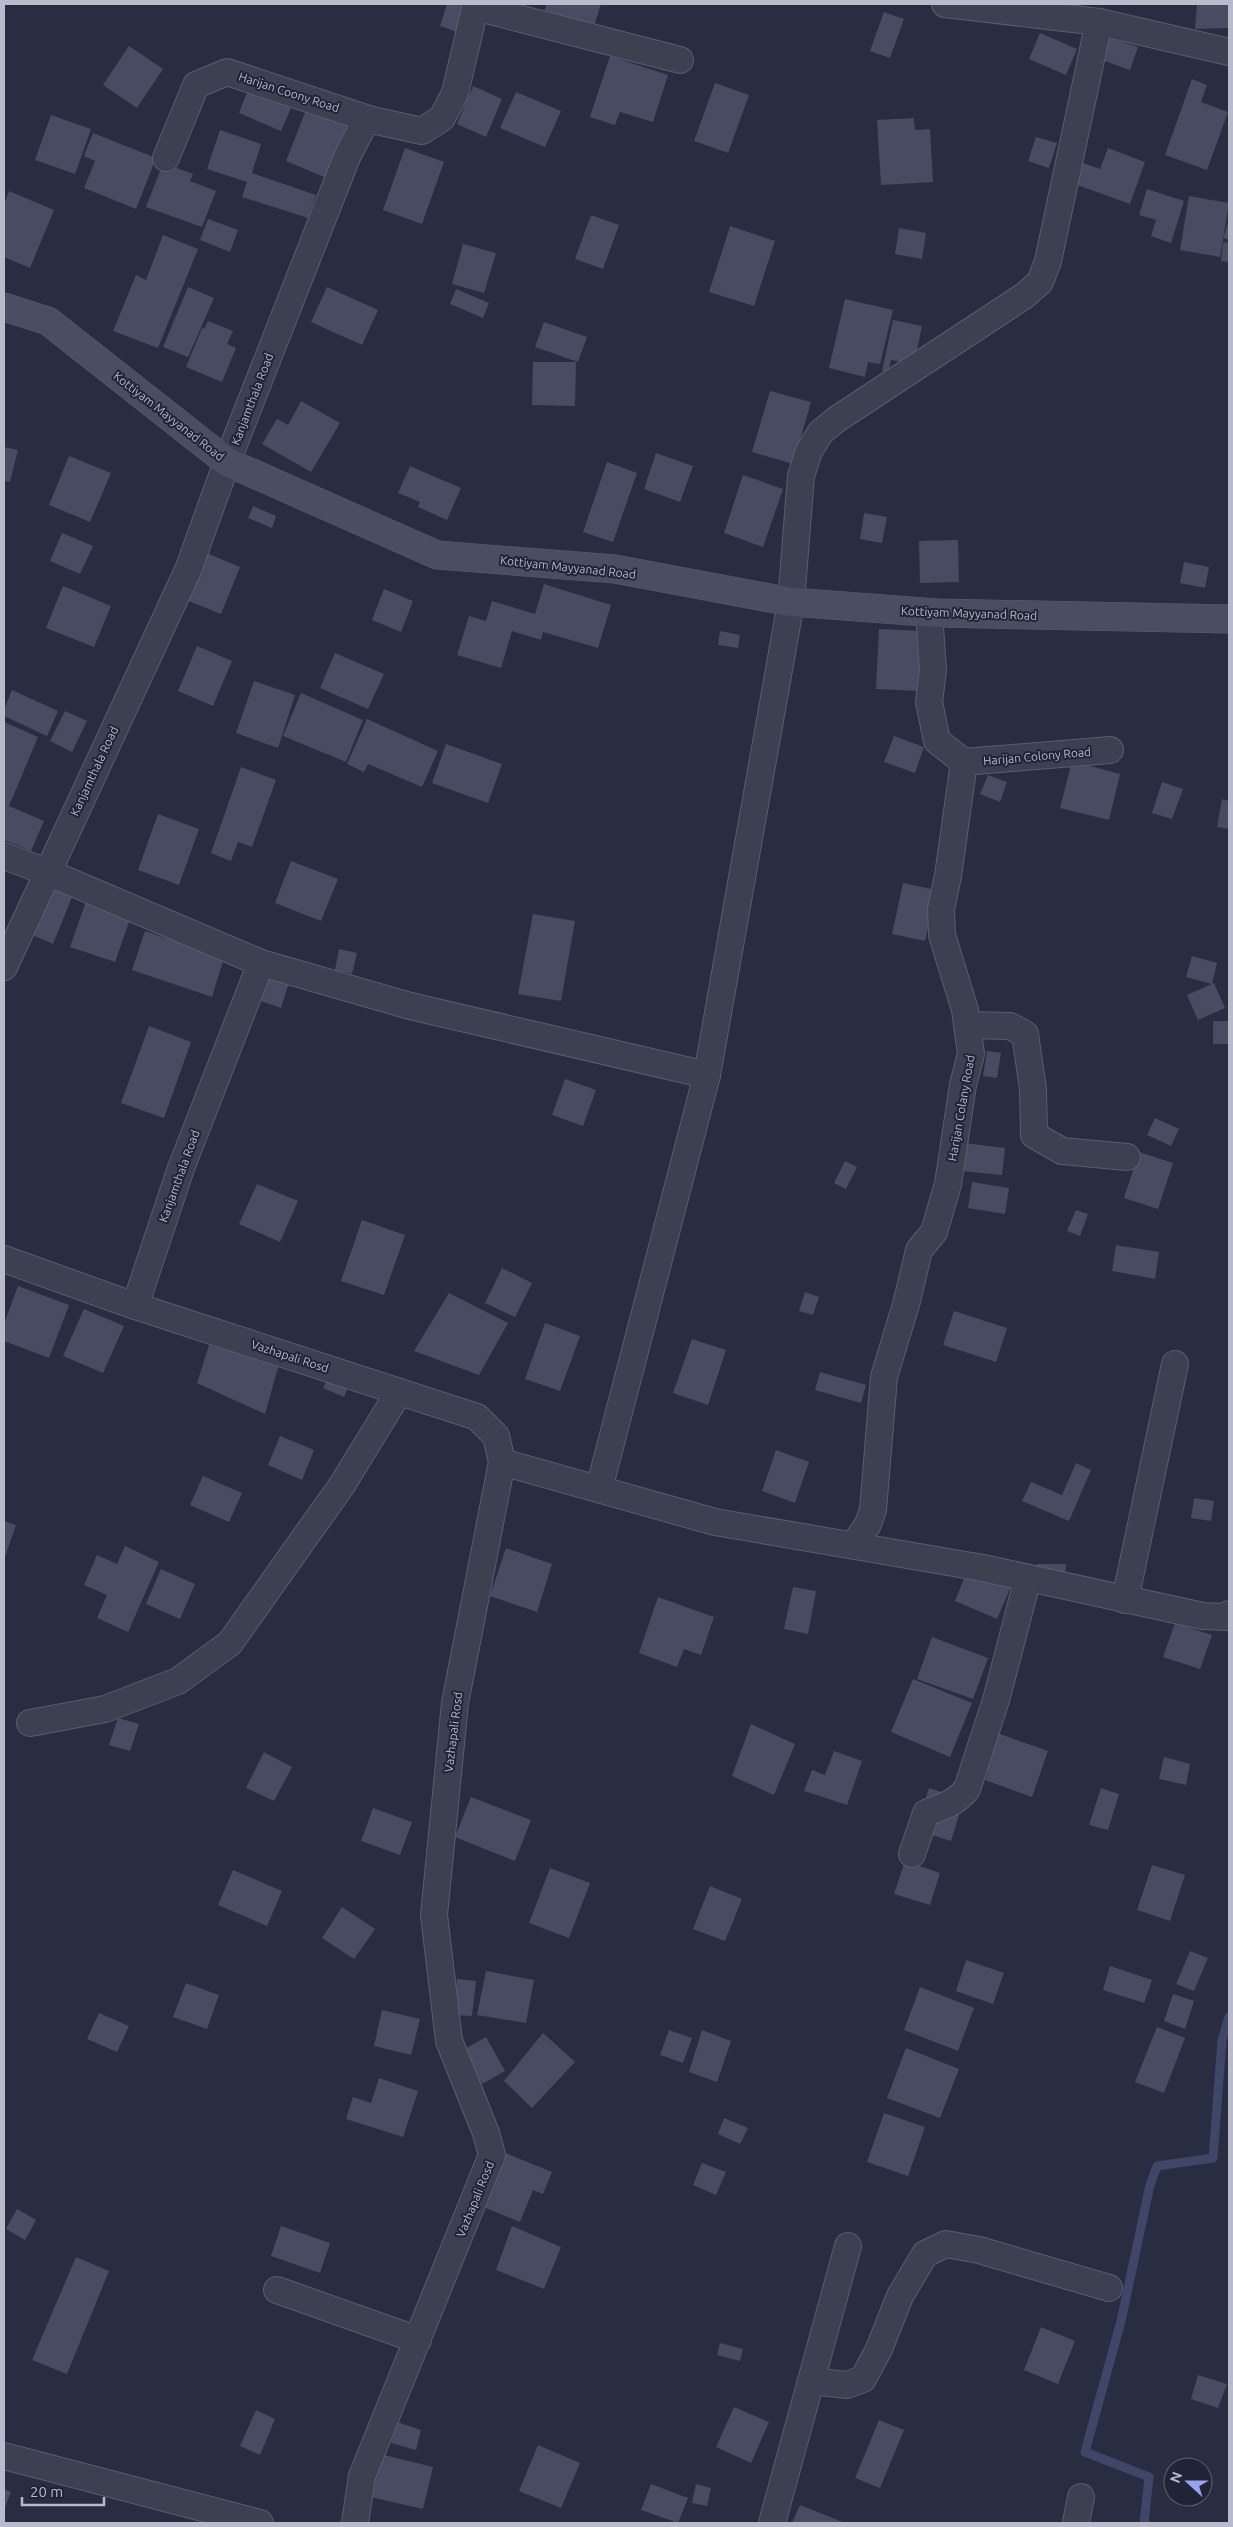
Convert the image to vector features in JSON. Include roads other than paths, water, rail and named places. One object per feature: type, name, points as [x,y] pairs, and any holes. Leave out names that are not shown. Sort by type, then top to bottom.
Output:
[{"type":"street","points":[[945,4],[1099,22],[1229,52]]},
{"type":"street","points":[[372,120],[422,131],[442,118],[455,93],[475,5],[680,60]]},
{"type":"street","points":[[599,1489],[707,1075],[790,602],[801,476],[809,451],[821,432],[837,419],[1024,296],[1040,282],[1048,261],[1062,200],[1099,22]]},
{"type":"street","name":"Harijan Coony Road","points":[[166,158],[196,85],[227,72],[372,120]]},
{"type":"street","name":"Kanjamthala Road","points":[[4,967],[188,570],[227,462],[347,157],[363,126],[372,120]]},
{"type":"street","name":"Kottiyam Mayyanad Road","points":[[4,307],[48,321],[227,462],[437,555],[615,569],[790,602],[929,613],[1229,619]]},
{"type":"street","points":[[929,613],[933,670],[929,702],[937,741],[964,762]]},
{"type":"street","name":"Harijan Colony Road","points":[[964,762],[1110,750]]},
{"type":"street","name":"Harijan Colany Road","points":[[854,1545],[868,1524],[873,1510],[880,1415],[886,1371],[908,1301],[919,1250],[934,1232],[948,1184],[963,1085],[971,1054],[965,1010],[942,934],[942,909],[964,762]]},
{"type":"street","points":[[4,856],[47,872],[261,963],[410,1006],[707,1075]]},
{"type":"street","name":"Kanjamthala Road","points":[[135,1306],[181,1168],[261,963]]},
{"type":"street","points":[[967,1025],[1010,1026],[1026,1034],[1033,1089],[1034,1135],[1062,1151],[1127,1157]]},
{"type":"street","name":"Vazhapali Rosd","points":[[4,1259],[135,1306],[477,1417],[496,1436],[502,1462],[455,1703],[434,1915],[449,2041],[486,2133],[492,2155],[362,2476],[355,2523]]},
{"type":"street","points":[[1125,1600],[1175,1364]]},
{"type":"street","points":[[30,1723],[105,1709],[178,1681],[230,1643],[342,1485],[399,1392]]},
{"type":"street","points":[[502,1462],[715,1522],[854,1545],[1028,1578],[1203,1616],[1225,1617],[1229,1614]]},
{"type":"street","points":[[912,1854],[926,1813],[948,1806],[960,1798],[967,1789],[996,1700],[1028,1578]]},
{"type":"street","points":[[811,2381],[847,2384],[862,2379],[879,2349],[900,2296],[925,2254],[946,2244],[979,2250],[1109,2288]]},
{"type":"street","points":[[772,2523],[848,2246]]},
{"type":"street","points":[[277,2290],[418,2340]]},
{"type":"street","points":[[4,2456],[260,2523]]},
{"type":"street","points":[[1076,2523],[1081,2497]]},
{"type":"waterway","points":[[1144,2523],[1149,2477],[1085,2452],[1121,2321],[1150,2185],[1157,2166],[1213,2158],[1222,2040],[1229,2017]]}]
